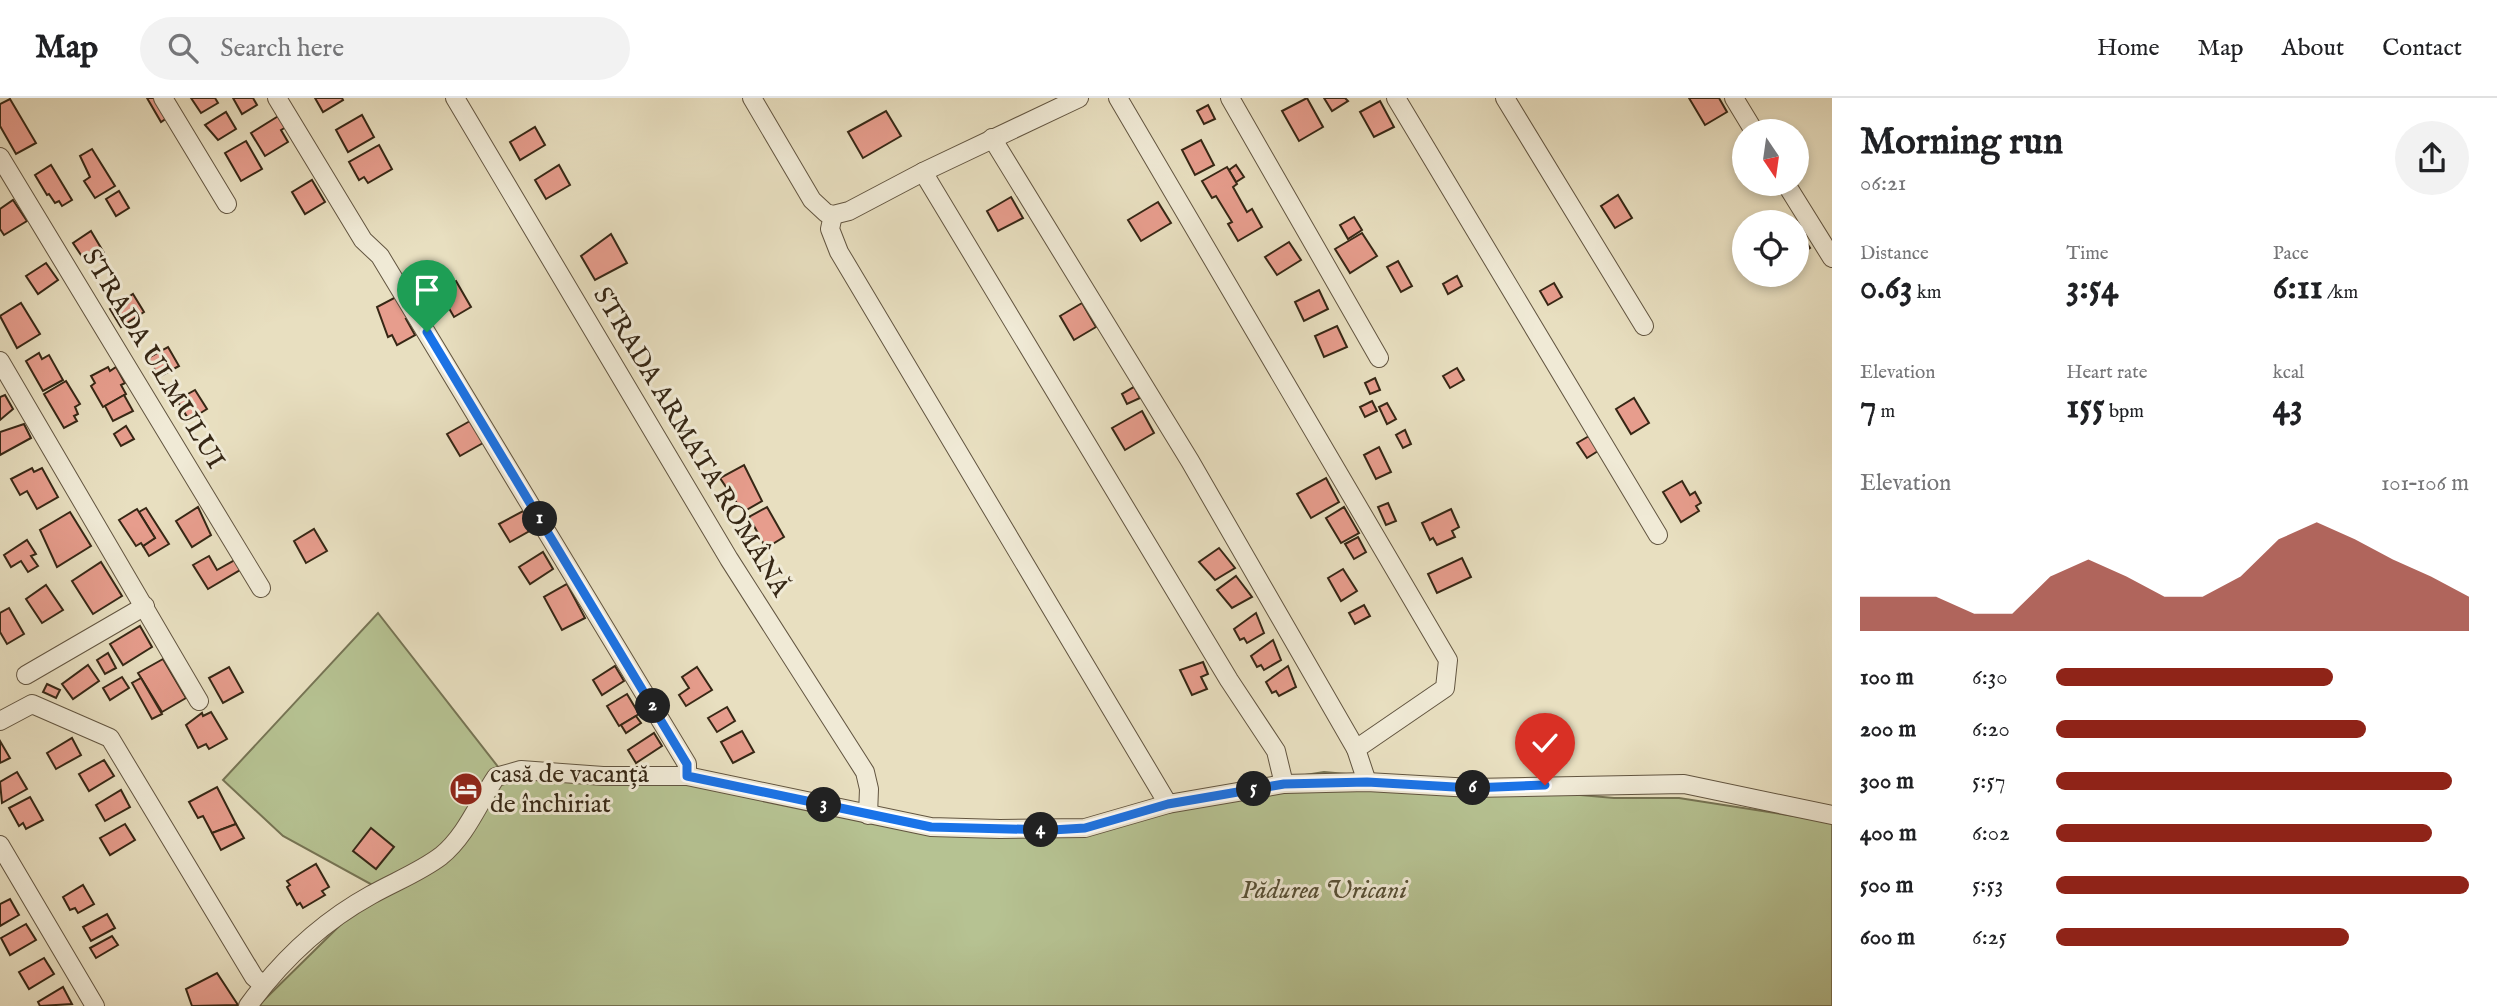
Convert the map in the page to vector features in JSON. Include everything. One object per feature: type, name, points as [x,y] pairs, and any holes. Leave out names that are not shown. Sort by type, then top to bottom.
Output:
[{"type":"street","points":[[163,98],[226,204]]},
{"type":"street","points":[[277,98],[363,240],[380,256],[473,407],[687,764],[687,776]]},
{"type":"street","name":"STRADA ARMATA ROMÂNĂ","points":[[455,98],[729,559],[865,772],[869,789],[868,815]]},
{"type":"street","points":[[752,98],[812,200],[819,209],[833,215],[849,211],[992,138],[1079,98]]},
{"type":"street","points":[[1118,98],[1448,660],[1445,688],[1356,748]]},
{"type":"street","points":[[1230,98],[1379,358]]},
{"type":"street","points":[[1395,98],[1658,535]]},
{"type":"street","points":[[1505,98],[1644,326]]},
{"type":"street","points":[[1734,98],[1747,119]]},
{"type":"street","points":[[992,138],[1190,461],[1356,748],[1367,782]]},
{"type":"street","name":"STRADA ULMULUI","points":[[0,157],[261,588]]},
{"type":"street","points":[[923,172],[1229,680],[1276,751],[1284,784]]},
{"type":"street","points":[[1793,196],[1832,258]]},
{"type":"street","points":[[833,215],[830,229],[839,252],[1168,804]]},
{"type":"street","points":[[0,361],[199,701]]},
{"type":"street","points":[[26,675],[145,606]]},
{"type":"street","points":[[0,721],[32,704],[110,738],[254,977],[263,985]]},
{"type":"street","points":[[248,1006],[289,956],[356,904],[441,856],[464,829],[481,799],[501,774],[532,770],[603,776],[687,776],[931,827],[1067,830],[1085,828],[1168,804],[1284,784],[1367,782],[1472,788],[1684,784],[1832,815]]},
{"type":"street","points":[[0,845],[95,1006]]},
{"type":"green space","name":"Pădurea Uricani","points":[[378,613],[506,777],[680,780],[868,819],[1084,824],[1173,796],[1324,772],[1614,798],[1679,798],[1832,822],[1832,1006],[258,1006],[378,888],[283,836],[223,780]]},
{"type":"building","points":[[147,98],[158,98],[170,116],[161,122]]},
{"type":"building","points":[[191,98],[215,98],[218,103],[201,113]]},
{"type":"building","points":[[233,98],[253,98],[257,105],[242,114]]},
{"type":"building","points":[[315,98],[342,98],[343,100],[323,112]]},
{"type":"building","points":[[1307,98],[1323,127],[1299,141],[1282,111]]},
{"type":"building","points":[[1324,98],[1345,98],[1348,101],[1332,111]]},
{"type":"building","points":[[1689,98],[1719,98],[1727,112],[1705,125]]},
{"type":"building","points":[[10,99],[36,143],[16,154],[0,126],[0,104]]},
{"type":"building","points":[[1380,101],[1394,127],[1374,137],[1360,112]]},
{"type":"building","points":[[1208,105],[1215,119],[1204,124],[1197,111]]},
{"type":"building","points":[[886,111],[901,136],[863,158],[848,132]]},
{"type":"building","points":[[226,112],[236,129],[218,140],[205,125]]},
{"type":"building","points":[[280,115],[288,126],[281,130],[288,142],[265,156],[251,133]]},
{"type":"building","points":[[362,115],[374,137],[348,152],[336,130]]},
{"type":"building","points":[[535,127],[545,145],[520,160],[510,142]]},
{"type":"building","points":[[1201,140],[1214,165],[1195,175],[1182,150]]},
{"type":"building","points":[[246,141],[262,169],[241,181],[225,153]]},
{"type":"building","points":[[379,145],[392,169],[368,183],[364,177],[359,180],[349,162]]},
{"type":"building","points":[[92,149],[115,186],[95,198],[84,181],[90,177],[80,156]]},
{"type":"building","points":[[51,165],[72,200],[62,206],[59,201],[55,203],[49,194],[47,195],[35,175]]},
{"type":"building","points":[[559,165],[570,185],[546,199],[535,180]]},
{"type":"building","points":[[1236,165],[1244,177],[1236,182],[1229,170]]},
{"type":"building","points":[[1227,167],[1237,184],[1233,187],[1247,212],[1252,209],[1262,227],[1238,241],[1228,224],[1232,222],[1216,196],[1212,198],[1202,181]]},
{"type":"building","points":[[312,180],[325,202],[305,214],[292,192]]},
{"type":"building","points":[[119,191],[129,208],[116,216],[106,199]]},
{"type":"building","points":[[1618,195],[1632,218],[1615,228],[1601,206]]},
{"type":"building","points":[[1011,197],[1023,218],[998,231],[987,211]]},
{"type":"building","points":[[13,200],[27,221],[4,235],[0,229],[0,209]]},
{"type":"building","points":[[1158,202],[1171,223],[1141,241],[1128,220]]},
{"type":"building","points":[[1354,217],[1362,230],[1348,239],[1340,225]]},
{"type":"building","points":[[91,231],[104,253],[87,264],[73,243]]},
{"type":"building","points":[[1362,233],[1377,256],[1350,273],[1335,249]]},
{"type":"building","points":[[611,234],[627,263],[595,280],[581,256]]},
{"type":"building","points":[[1289,242],[1301,260],[1277,275],[1265,257]]},
{"type":"building","points":[[1398,261],[1412,286],[1401,292],[1387,267]]},
{"type":"building","points":[[46,263],[58,280],[38,294],[26,276]]},
{"type":"building","points":[[1457,276],[1462,286],[1448,294],[1443,284]]},
{"type":"building","points":[[456,281],[471,307],[454,317],[439,291]]},
{"type":"building","points":[[1554,283],[1562,297],[1548,305],[1540,291]]},
{"type":"building","points":[[1319,290],[1328,309],[1304,321],[1295,302]]},
{"type":"building","points":[[133,294],[144,312],[121,327],[110,309]]},
{"type":"building","points":[[396,297],[410,318],[406,319],[415,335],[397,345],[392,335],[388,337],[377,307]]},
{"type":"building","points":[[21,303],[40,334],[17,348],[0,316]]},
{"type":"building","points":[[1082,303],[1096,327],[1074,340],[1060,316]]},
{"type":"building","points":[[1337,326],[1347,347],[1324,357],[1315,336]]},
{"type":"building","points":[[168,347],[179,366],[159,377],[148,358]]},
{"type":"building","points":[[39,353],[42,359],[49,355],[63,380],[43,391],[26,361]]},
{"type":"building","points":[[108,367],[110,371],[116,367],[125,383],[121,385],[126,394],[103,407],[91,386],[95,383],[91,376]]},
{"type":"building","points":[[1457,368],[1464,380],[1450,388],[1443,376]]},
{"type":"building","points":[[1375,378],[1380,390],[1370,394],[1365,383]]},
{"type":"building","points":[[66,381],[80,404],[75,407],[78,414],[74,416],[77,421],[64,428],[44,394]]},
{"type":"building","points":[[1134,387],[1140,398],[1127,404],[1122,394]]},
{"type":"building","points":[[195,390],[207,409],[189,420],[177,400]]},
{"type":"building","points":[[5,395],[13,409],[0,420],[0,397]]},
{"type":"building","points":[[124,395],[133,411],[113,421],[105,406]]},
{"type":"building","points":[[1634,398],[1649,423],[1631,434],[1616,409]]},
{"type":"building","points":[[1372,401],[1377,411],[1365,417],[1360,407]]},
{"type":"building","points":[[1387,403],[1396,419],[1387,424],[1379,407]]},
{"type":"building","points":[[1142,411],[1154,433],[1125,450],[1112,428]]},
{"type":"building","points":[[470,421],[483,443],[460,456],[447,434]]},
{"type":"building","points":[[24,424],[31,438],[0,455],[0,432]]},
{"type":"building","points":[[126,426],[134,439],[121,446],[114,434]]},
{"type":"building","points":[[1405,430],[1411,444],[1403,448],[1396,435]]},
{"type":"building","points":[[1589,436],[1598,451],[1587,458],[1577,443]]},
{"type":"building","points":[[1379,447],[1391,472],[1376,479],[1364,455]]},
{"type":"building","points":[[744,465],[762,501],[743,512],[720,478]]},
{"type":"building","points":[[32,468],[34,472],[42,468],[58,497],[37,509],[27,491],[20,495],[11,479]]},
{"type":"building","points":[[1326,478],[1339,502],[1311,518],[1297,494]]},
{"type":"building","points":[[1682,481],[1690,495],[1695,492],[1701,503],[1696,506],[1699,511],[1681,522],[1663,492]]},
{"type":"building","points":[[1388,503],[1396,521],[1386,525],[1378,507]]},
{"type":"building","points":[[198,507],[211,535],[192,547],[176,521]]},
{"type":"building","points":[[767,507],[784,537],[766,548],[749,517]]},
{"type":"building","points":[[1344,507],[1359,533],[1341,543],[1326,518]]},
{"type":"building","points":[[146,508],[169,544],[149,556],[143,546],[155,538],[139,512]]},
{"type":"building","points":[[137,509],[155,538],[143,546],[141,543],[136,546],[119,520]]},
{"type":"building","points":[[1451,509],[1459,527],[1452,531],[1455,537],[1437,545],[1433,538],[1430,540],[1422,523]]},
{"type":"building","points":[[523,511],[533,529],[510,542],[499,524]]},
{"type":"building","points":[[70,512],[91,546],[57,567],[40,530]]},
{"type":"building","points":[[314,529],[327,551],[306,563],[294,541]]},
{"type":"building","points":[[1358,537],[1366,552],[1354,559],[1345,544]]},
{"type":"building","points":[[27,540],[36,554],[31,556],[38,566],[28,572],[21,561],[11,567],[4,555]]},
{"type":"building","points":[[1219,548],[1235,568],[1215,580],[1199,562]]},
{"type":"building","points":[[543,552],[553,569],[530,584],[519,567]]},
{"type":"building","points":[[209,556],[217,570],[235,560],[240,570],[208,589],[193,565]]},
{"type":"building","points":[[1462,558],[1471,577],[1437,593],[1428,574]]},
{"type":"building","points":[[101,562],[122,596],[93,614],[72,581]]},
{"type":"building","points":[[1343,569],[1357,591],[1341,601],[1328,578]]},
{"type":"building","points":[[1236,576],[1252,597],[1232,608],[1217,590]]},
{"type":"building","points":[[567,584],[585,618],[562,630],[544,597]]},
{"type":"building","points":[[46,585],[63,610],[42,623],[26,599]]},
{"type":"building","points":[[1364,605],[1370,616],[1355,624],[1349,613]]},
{"type":"building","points":[[9,608],[24,634],[7,644],[0,632],[0,613]]},
{"type":"building","points":[[1256,613],[1264,633],[1247,643],[1244,638],[1240,640],[1234,629]]},
{"type":"building","points":[[140,626],[152,647],[123,665],[110,644]]},
{"type":"building","points":[[1273,640],[1281,660],[1264,670],[1261,665],[1257,667],[1251,656]]},
{"type":"building","points":[[108,653],[116,668],[105,674],[97,660]]},
{"type":"building","points":[[163,659],[186,698],[162,712],[138,673]]},
{"type":"building","points":[[1203,662],[1208,674],[1201,677],[1207,689],[1192,695],[1180,670]]},
{"type":"building","points":[[88,665],[99,681],[73,699],[62,684]]},
{"type":"building","points":[[615,666],[624,681],[602,695],[593,680]]},
{"type":"building","points":[[1288,666],[1296,687],[1279,696],[1276,691],[1272,693],[1266,682]]},
{"type":"building","points":[[229,667],[243,692],[223,703],[209,678]]},
{"type":"building","points":[[697,667],[712,690],[686,706],[679,695],[689,688],[682,677]]},
{"type":"building","points":[[122,677],[129,688],[110,700],[103,688]]},
{"type":"building","points":[[141,678],[162,714],[152,719],[132,683]]},
{"type":"building","points":[[47,684],[60,690],[56,698],[43,692]]},
{"type":"building","points":[[627,694],[639,714],[619,726],[607,706]]},
{"type":"building","points":[[727,707],[735,721],[717,732],[708,718]]},
{"type":"building","points":[[211,712],[227,739],[209,749],[206,744],[198,748],[186,725],[202,713],[203,716]]},
{"type":"building","points":[[636,716],[641,723],[626,733],[621,725]]},
{"type":"building","points":[[742,731],[754,752],[733,763],[721,742]]},
{"type":"building","points":[[654,733],[662,746],[636,763],[628,750]]},
{"type":"building","points":[[72,738],[81,755],[56,769],[47,753]]},
{"type":"building","points":[[0,741],[10,758],[0,763]]},
{"type":"building","points":[[104,760],[114,776],[89,791],[79,774]]},
{"type":"building","points":[[17,772],[27,789],[2,803],[0,782]]},
{"type":"building","points":[[217,787],[236,824],[212,833],[203,816],[198,818],[189,802]]},
{"type":"building","points":[[121,790],[130,807],[105,821],[96,805]]},
{"type":"building","points":[[30,797],[43,820],[26,829],[23,823],[19,826],[9,808]]},
{"type":"building","points":[[125,824],[135,840],[110,855],[100,838]]},
{"type":"building","points":[[236,824],[244,838],[221,850],[212,833]]},
{"type":"building","points":[[371,828],[394,847],[376,869],[353,851]]},
{"type":"building","points":[[316,864],[329,887],[322,891],[325,895],[303,908],[300,903],[297,905],[287,887],[290,885],[287,881]]},
{"type":"building","points":[[83,885],[94,904],[78,913],[75,908],[70,910],[63,897]]},
{"type":"building","points":[[10,899],[19,915],[0,926],[0,904]]},
{"type":"building","points":[[107,914],[115,928],[91,941],[83,927]]},
{"type":"building","points":[[26,924],[36,940],[10,955],[1,938]]},
{"type":"building","points":[[112,936],[118,945],[96,958],[90,948]]},
{"type":"building","points":[[44,958],[54,974],[29,989],[19,972]]},
{"type":"building","points":[[217,973],[238,1005],[192,1006],[186,989]]},
{"type":"building","points":[[63,987],[72,1004],[40,1006],[38,1002]]},
{"type":"place","name":"casă de vacanță de închiriat","points":[[466,789]]},
{"type":"route","points":[[427,332],[687,764],[687,776],[931,827],[1052,830],[1085,828],[1168,804],[1284,784],[1367,782],[1472,788],[1545,785]]}]
